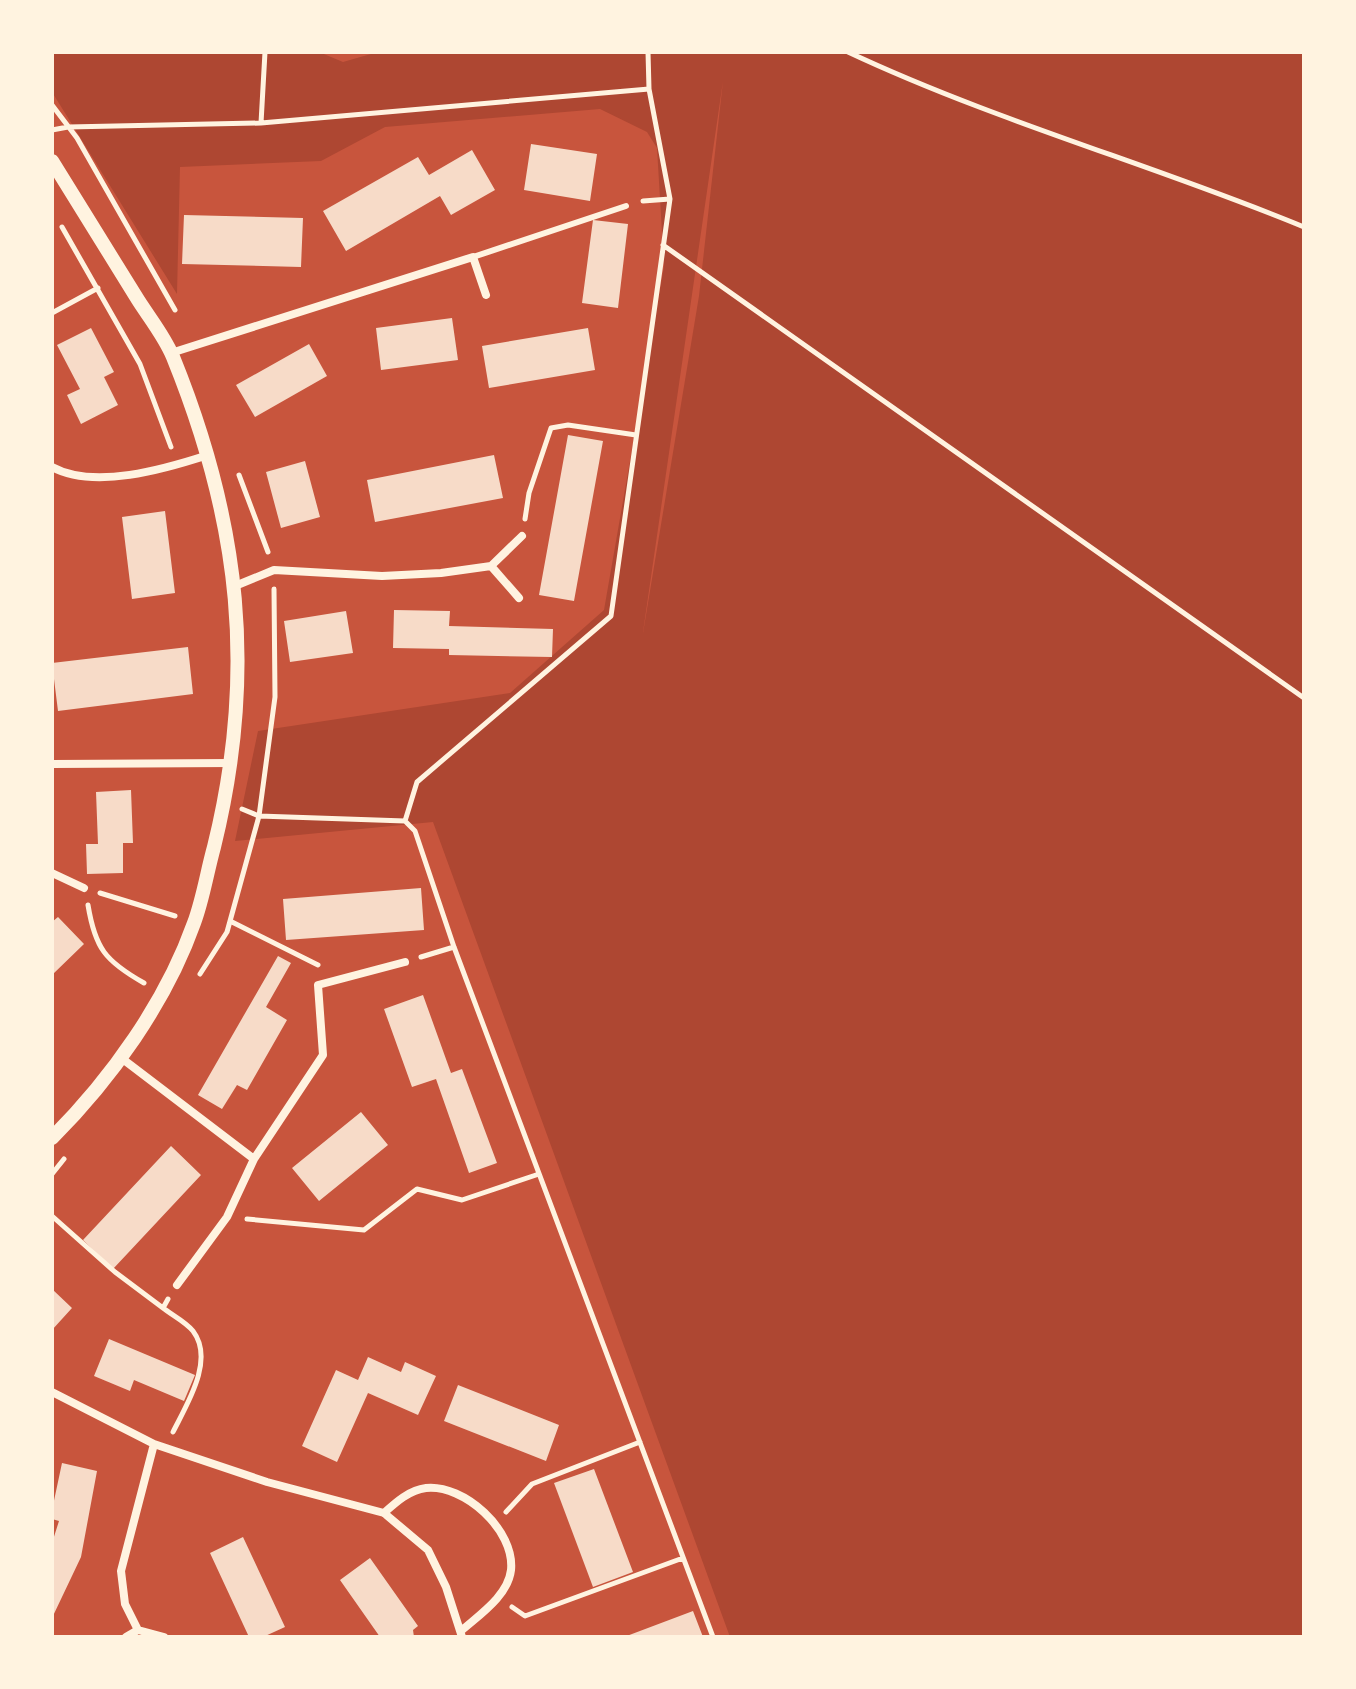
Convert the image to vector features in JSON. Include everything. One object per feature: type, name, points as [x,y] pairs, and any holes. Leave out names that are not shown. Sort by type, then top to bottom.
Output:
[{"type":"street","points":[[52,161],[171,353],[208,455],[235,586],[240,678],[233,763],[195,922],[161,993],[120,1056],[82,1108],[52,1138]]},
{"type":"street","points":[[171,353],[473,257],[486,295]]},
{"type":"street","points":[[52,467],[65,474],[131,476],[208,455]]},
{"type":"street","points":[[235,586],[274,570],[382,576],[491,566],[522,536]]},
{"type":"street","points":[[491,566],[519,598]]},
{"type":"street","points":[[52,764],[233,763]]},
{"type":"street","points":[[52,873],[84,888]]},
{"type":"street","points":[[177,1285],[227,1217],[254,1159],[323,1055],[318,985],[405,962]]},
{"type":"street","points":[[120,1056],[254,1159]]},
{"type":"street","points":[[52,1392],[154,1444],[267,1482],[384,1513],[428,1550],[446,1587],[462,1634],[498,1598],[511,1571],[507,1547],[493,1522],[449,1490],[424,1488],[402,1498],[384,1513]]},
{"type":"street","points":[[138,1630],[125,1604],[121,1571],[154,1444]]},
{"type":"street","points":[[126,1637],[138,1630],[164,1637]]},
{"type":"lane","points":[[473,257],[626,206]]},
{"type":"path","points":[[261,123],[265,52]]},
{"type":"path","points":[[405,821],[417,782],[611,616],[670,199],[649,89],[648,52]]},
{"type":"path","points":[[848,52],[910,81],[1189,180],[1304,227]]},
{"type":"path","points":[[52,130],[68,127],[261,123],[649,89]]},
{"type":"path","points":[[52,105],[68,127],[197,347]]},
{"type":"path","points":[[644,200],[670,199]]},
{"type":"path","points":[[60,222],[140,364],[178,465]]},
{"type":"path","points":[[663,245],[1304,698]]},
{"type":"path","points":[[52,313],[98,288]]},
{"type":"path","points":[[522,536],[529,493],[551,428],[568,425],[636,435]]},
{"type":"path","points":[[194,983],[227,932],[259,816],[275,697],[274,570],[235,465]]},
{"type":"path","points":[[225,801],[259,816],[405,821],[415,831],[454,947],[713,1637]]},
{"type":"path","points":[[161,993],[121,970],[94,939],[84,888],[195,922]]},
{"type":"path","points":[[230,921],[320,966],[318,985]]},
{"type":"path","points":[[405,962],[454,947]]},
{"type":"path","points":[[52,1174],[71,1151]]},
{"type":"path","points":[[227,1217],[364,1230],[417,1189],[462,1200],[539,1174]]},
{"type":"path","points":[[52,1216],[115,1272],[193,1330],[202,1349],[202,1366],[166,1448]]},
{"type":"path","points":[[163,1308],[177,1285]]},
{"type":"path","points":[[493,1522],[532,1484],[640,1442]]},
{"type":"path","points":[[498,1598],[525,1616],[683,1558]]},
{"type":"shaded area","points":[[52,52],[319,52],[343,62],[378,52],[1304,52],[1304,1637],[730,1637],[433,822],[235,841],[258,731],[510,693],[604,610],[664,266],[657,148],[647,132],[600,109],[385,127],[321,161],[180,167],[177,294],[52,92]],"holes":[[[723,81],[699,296],[643,633]]]},
{"type":"building","points":[[531,144],[597,154],[590,201],[524,190]]},
{"type":"building","points":[[472,150],[495,190],[451,215],[440,196],[346,251],[323,211],[418,157],[429,175]]},
{"type":"building","points":[[184,215],[303,218],[301,267],[182,264]]},
{"type":"building","points":[[593,220],[628,224],[618,308],[582,303]]},
{"type":"building","points":[[452,318],[458,360],[381,370],[376,328]]},
{"type":"building","points":[[91,328],[114,372],[104,377],[118,405],[81,424],[67,395],[80,389],[57,345]]},
{"type":"building","points":[[588,328],[595,370],[489,388],[482,346]]},
{"type":"building","points":[[309,344],[327,376],[255,417],[236,385]]},
{"type":"building","points":[[568,435],[603,441],[574,601],[539,595]]},
{"type":"building","points":[[494,455],[503,498],[375,522],[367,480]]},
{"type":"building","points":[[305,461],[320,517],[281,528],[266,472]]},
{"type":"building","points":[[165,511],[175,593],[132,599],[122,517]]},
{"type":"building","points":[[394,610],[450,611],[449,626],[553,629],[552,657],[449,655],[449,649],[393,648]]},
{"type":"building","points":[[346,611],[353,653],[290,662],[284,621]]},
{"type":"building","points":[[188,647],[193,694],[58,711],[52,663]]},
{"type":"building","points":[[131,790],[133,843],[123,843],[123,873],[87,874],[86,844],[98,844],[96,792]]},
{"type":"building","points":[[421,888],[424,930],[286,940],[283,899]]},
{"type":"building","points":[[58,917],[84,944],[52,975],[52,922]]},
{"type":"building","points":[[278,956],[291,963],[266,1007],[287,1020],[247,1090],[237,1085],[222,1109],[198,1095]]},
{"type":"building","points":[[423,995],[451,1073],[462,1069],[497,1163],[469,1173],[436,1079],[412,1087],[384,1009]]},
{"type":"building","points":[[361,1112],[388,1145],[319,1201],[292,1168]]},
{"type":"building","points":[[171,1146],[201,1175],[113,1269],[83,1240]]},
{"type":"building","points":[[52,1289],[72,1308],[52,1330]]},
{"type":"building","points":[[109,1339],[195,1375],[184,1401],[134,1380],[130,1391],[94,1376]]},
{"type":"building","points":[[368,1357],[401,1372],[405,1362],[436,1376],[418,1415],[368,1393],[337,1462],[302,1446],[336,1370],[358,1380]]},
{"type":"building","points":[[458,1385],[559,1425],[546,1461],[444,1421]]},
{"type":"building","points":[[62,1463],[97,1471],[81,1557],[52,1618],[52,1543],[59,1521],[52,1519],[52,1510]]},
{"type":"building","points":[[594,1469],[633,1572],[593,1587],[554,1483]]},
{"type":"building","points":[[243,1537],[285,1627],[263,1637],[249,1637],[210,1553]]},
{"type":"building","points":[[370,1558],[418,1626],[413,1630],[414,1637],[380,1637],[340,1580]]},
{"type":"building","points":[[693,1611],[703,1637],[624,1637]]}]
